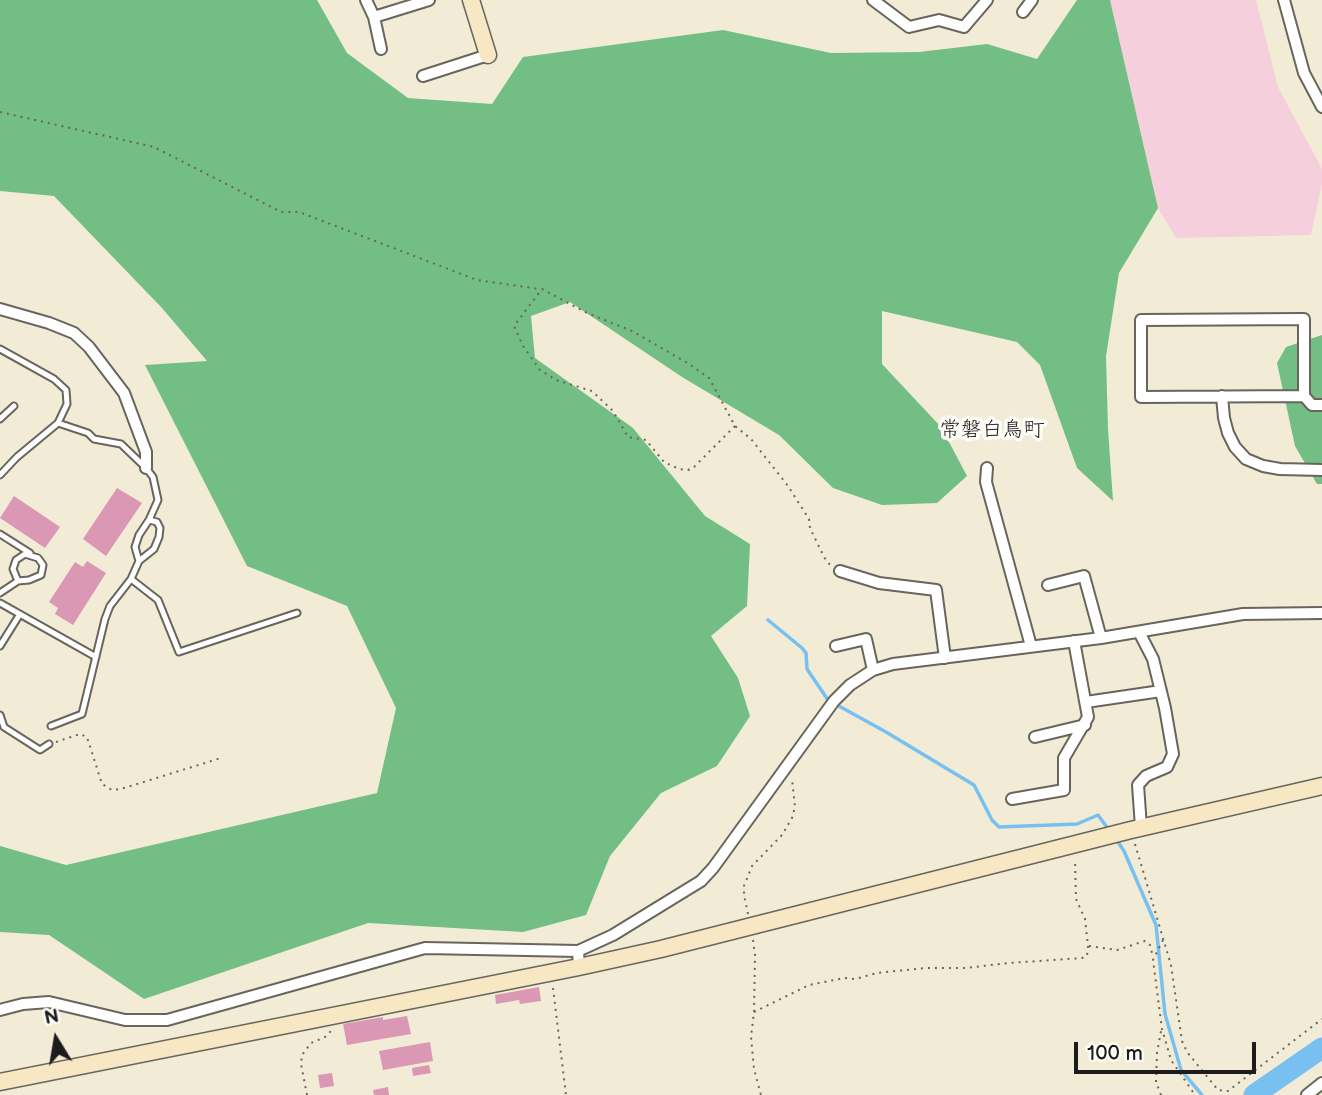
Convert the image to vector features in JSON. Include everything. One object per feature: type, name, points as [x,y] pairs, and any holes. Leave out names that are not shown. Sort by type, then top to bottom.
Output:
[{"type":"street","points":[[366,0],[374,17],[381,49]]},
{"type":"street","points":[[374,17],[429,0]]},
{"type":"street","points":[[423,76],[488,55],[471,0]]},
{"type":"street","points":[[873,0],[909,27],[939,20],[964,27],[982,2]]},
{"type":"street","points":[[1023,12],[1032,0]]},
{"type":"street","points":[[1284,0],[1301,63],[1322,107]]},
{"type":"street","points":[[0,309],[74,333],[89,348],[124,393],[146,452],[146,468]]},
{"type":"street","points":[[1304,396],[1141,397],[1141,320],[1304,319],[1304,396],[1312,405],[1322,405]]},
{"type":"street","points":[[1222,396],[1228,433],[1235,447],[1246,458],[1263,466],[1280,469],[1322,470]]},
{"type":"street","points":[[987,468],[986,482],[1031,646]]},
{"type":"street","points":[[840,571],[879,583],[936,590],[945,658]]},
{"type":"street","points":[[1048,585],[1084,576],[1101,638]]},
{"type":"street","points":[[0,1082],[551,972],[579,959],[701,881],[721,858],[833,703],[850,685],[873,670],[893,664],[1101,638],[1243,614],[1322,613]]},
{"type":"street","points":[[1124,831],[1138,785],[1146,776],[1167,767],[1173,754],[1153,659],[1139,632]]},
{"type":"street","points":[[836,646],[866,639],[873,670]]},
{"type":"street","points":[[1012,799],[1064,790],[1064,758],[1088,717],[1074,641]]},
{"type":"street","points":[[1086,702],[1161,691]]},
{"type":"street","points":[[1035,737],[1085,725]]},
{"type":"street","points":[[0,1010],[23,1004],[49,1002],[125,1020],[167,1020],[425,948],[579,959],[674,945],[1124,831],[1322,786]]},
{"type":"street","points":[[1307,1095],[1322,1083]]},
{"type":"lane","points":[[0,349],[54,379],[66,390],[67,404],[58,423],[0,475]]},
{"type":"lane","points":[[0,419],[13,406]]},
{"type":"lane","points":[[58,423],[88,433],[94,439],[121,444],[153,477],[158,500],[135,547],[139,561]]},
{"type":"lane","points":[[51,726],[82,714],[110,606],[131,579],[139,561],[155,549],[160,528],[157,522],[149,520]]},
{"type":"lane","points":[[0,534],[41,561],[43,571],[36,578],[18,581],[0,593]]},
{"type":"lane","points":[[18,581],[13,569],[16,560],[21,555],[31,554]]},
{"type":"lane","points":[[131,579],[158,600],[179,652],[297,612]]},
{"type":"lane","points":[[0,603],[96,657]]},
{"type":"lane","points":[[0,646],[20,614]]},
{"type":"lane","points":[[0,715],[4,727],[40,750],[48,744]]},
{"type":"path","points":[[0,112],[155,147],[281,212],[299,212],[477,280],[541,289],[587,313],[632,331],[690,363],[709,378],[734,426],[751,439],[788,486],[809,519],[810,528],[824,557],[840,571]]},
{"type":"path","points":[[541,289],[514,327],[523,346],[540,370],[575,387],[592,391],[602,399],[628,437],[646,440],[664,462],[688,470],[734,426]]},
{"type":"path","points":[[48,744],[73,735],[87,737],[102,784],[112,790],[221,758]]},
{"type":"path","points":[[1124,831],[1164,939],[1171,965],[1182,1041],[1187,1052],[1218,1090],[1228,1091],[1322,1019]]},
{"type":"path","points":[[754,1012],[809,985],[825,981],[925,968],[965,968],[1087,956],[1086,925],[1076,900],[1073,844]]},
{"type":"path","points":[[1153,957],[1164,939]]},
{"type":"path","points":[[1088,946],[1117,950],[1145,941],[1150,945],[1162,1029],[1171,1060],[1195,1095]]},
{"type":"path","points":[[551,972],[566,1095]]},
{"type":"path","points":[[307,1095],[301,1064],[302,1055],[311,1044],[329,1034],[330,1016]]},
{"type":"path","points":[[1161,1095],[1156,1082],[1156,1063],[1157,1045],[1162,1029]]},
{"type":"shaded area","points":[[1110,0],[1256,0],[1278,87],[1322,169],[1322,183],[1311,235],[1176,238],[1158,208]]},
{"type":"green space","points":[[0,0],[317,0],[347,53],[408,98],[492,104],[523,57],[723,30],[831,53],[919,52],[987,44],[1037,59],[1077,0],[1110,0],[1158,208],[1119,273],[1106,356],[1113,501],[1077,468],[1040,365],[1017,342],[882,311],[882,364],[941,427],[967,476],[937,503],[882,505],[833,488],[779,435],[682,377],[570,302],[531,316],[535,358],[633,428],[705,516],[750,544],[747,606],[711,636],[738,678],[750,716],[717,766],[661,793],[610,856],[586,915],[523,932],[368,923],[144,999],[49,935],[0,932],[0,846],[66,865],[377,793],[396,708],[347,606],[247,566],[145,365],[207,361],[162,308],[54,196],[0,191]]},
{"type":"green space","points":[[1322,335],[1322,484],[1317,484],[1295,446],[1277,363],[1286,347]]},
{"type":"building","points":[[117,488],[142,503],[106,556],[83,539]]},
{"type":"building","points":[[14,496],[60,527],[45,548],[0,518]]},
{"type":"building","points":[[87,561],[106,573],[73,625],[55,614],[58,608],[49,602],[75,562],[83,567]]},
{"type":"building","points":[[539,987],[541,1001],[520,1004],[519,1000],[496,1004],[495,995]]},
{"type":"building","points":[[407,1016],[411,1034],[347,1045],[343,1024]]},
{"type":"building","points":[[430,1042],[433,1061],[383,1070],[379,1051]]},
{"type":"building","points":[[429,1065],[431,1073],[413,1076],[412,1068]]},
{"type":"building","points":[[332,1073],[334,1086],[320,1088],[318,1075]]},
{"type":"building","points":[[388,1087],[389,1095],[374,1095],[373,1090]]},
{"type":"waterway","points":[[768,620],[806,653],[807,669],[828,700],[974,785],[992,820],[999,827],[1077,824],[1098,815],[1109,830]]},
{"type":"waterway","points":[[1116,839],[1124,851],[1156,925],[1165,1014],[1181,1070],[1202,1095]]},
{"type":"waterway","points":[[1254,1095],[1322,1048]]},
{"type":"district","name":"常磐白鳥町","points":[[992,431]]}]
